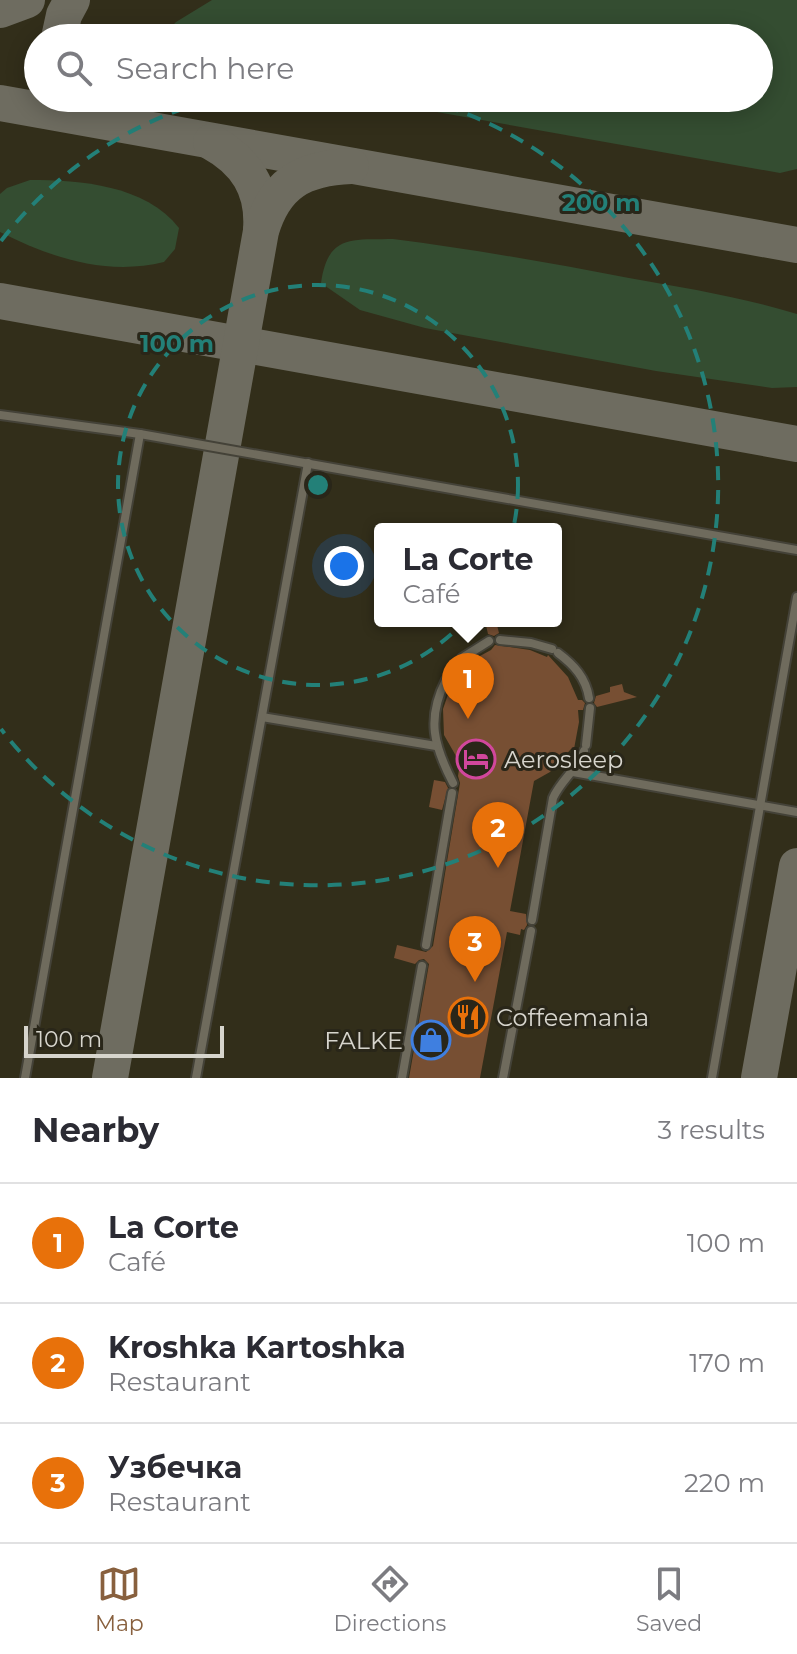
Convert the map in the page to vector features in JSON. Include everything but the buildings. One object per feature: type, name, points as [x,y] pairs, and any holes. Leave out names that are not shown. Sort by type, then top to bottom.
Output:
[{"type":"lane","points":[[0,415],[140,434],[797,550]]},
{"type":"lane","points":[[25,1078],[140,434]]},
{"type":"lane","points":[[196,1078],[308,463]]},
{"type":"lane","points":[[712,1078],[797,597]]},
{"type":"lane","points":[[500,640],[531,643],[555,651],[583,679],[589,698]]},
{"type":"lane","points":[[426,945],[452,788],[436,746],[435,704],[448,677],[462,658],[489,641]]},
{"type":"lane","points":[[532,920],[553,798],[558,786],[573,772],[585,748],[590,708]]},
{"type":"lane","points":[[262,717],[436,746]]},
{"type":"lane","points":[[573,772],[797,812]]},
{"type":"lane","points":[[503,1078],[531,931]]},
{"type":"lane","points":[[402,1078],[422,966]]},
{"type":"shaded area","points":[[0,0],[797,0],[797,1078],[0,1078]]},
{"type":"green space","points":[[212,0],[797,0],[797,169],[780,173],[437,112],[773,112],[773,24],[174,24]]},
{"type":"green space","points":[[30,180],[91,184],[149,202],[179,228],[175,249],[164,262],[143,266],[101,266],[59,257],[0,232],[0,194],[7,188]]},
{"type":"green space","points":[[393,239],[692,289],[797,314],[797,387],[772,388],[656,371],[425,328],[360,310],[321,283],[329,256],[344,243]]},
{"type":"taxiway","points":[[0,10],[27,0]]},
{"type":"taxiway","points":[[62,24],[72,0]]},
{"type":"taxiway","points":[[0,103],[24,107]]},
{"type":"taxiway","points":[[51,112],[797,245]]},
{"type":"taxiway","points":[[211,142],[234,158],[250,178],[259,202],[261,230]]},
{"type":"taxiway","points":[[110,1078],[261,231],[274,201],[293,181],[319,170],[351,166]]},
{"type":"taxiway","points":[[0,301],[797,444]]},
{"type":"taxiway","points":[[759,1078],[797,866]]},
{"type":"place","name":"La Corte","points":[[468,719]]},
{"type":"place","name":"Aerosleep","points":[[476,759]]},
{"type":"place","name":"Kroshka Kartoshka","points":[[498,868]]},
{"type":"place","name":"Узбечка","points":[[475,982]]},
{"type":"place","name":"Coffeemania","points":[[468,1017]]},
{"type":"place","name":"FALKE","points":[[431,1040]]}]
